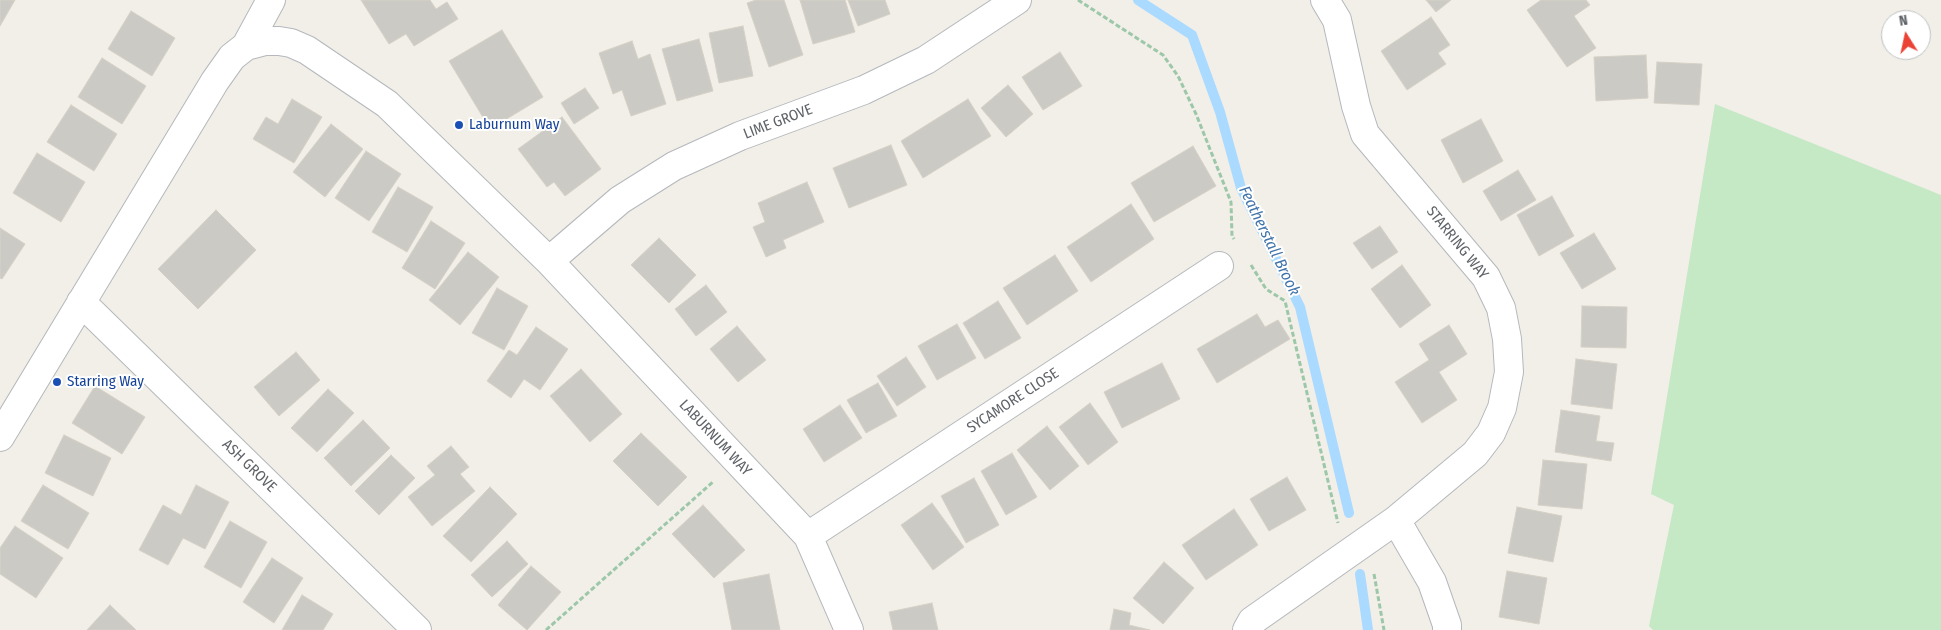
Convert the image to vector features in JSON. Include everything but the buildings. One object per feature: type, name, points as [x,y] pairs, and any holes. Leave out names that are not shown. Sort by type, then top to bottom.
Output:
[{"type":"street","points":[[0,437],[215,81],[232,57],[246,46],[271,0]]},
{"type":"street","name":"LIME GROVE","points":[[549,261],[620,200],[674,166],[740,136],[864,90],[926,60],[1017,0]]},
{"type":"street","name":"STARRING WAY","points":[[1247,630],[1252,621],[1396,520],[1475,454],[1491,433],[1502,408],[1509,372],[1507,338],[1501,308],[1486,277],[1365,134],[1356,106],[1337,20],[1325,0]]},
{"type":"street","name":"LABURNUM WAY","points":[[246,46],[279,41],[307,50],[387,104],[549,261],[808,536],[849,630]]},
{"type":"street","name":"SYCAMORE CLOSE","points":[[808,536],[1219,266]]},
{"type":"street","name":"ASH GROVE","points":[[81,302],[417,630]]},
{"type":"street","points":[[1396,520],[1432,582],[1447,630]]},
{"type":"path","points":[[546,630],[689,505],[736,460]]},
{"type":"path","points":[[1368,539],[1384,630]]},
{"type":"green space","points":[[1715,104],[1941,195],[1941,630],[1653,630],[1649,626],[1674,505],[1651,494]]},
{"type":"waterway","name":"Featherstall Brook","points":[[1138,0],[1192,35],[1220,112],[1241,188],[1300,307],[1349,513]]},
{"type":"waterway","name":"Featherstall Brook","points":[[1360,574],[1368,630]]},
{"type":"place","name":"Laburnum Way","points":[[459,125]]},
{"type":"place","name":"Starring Way","points":[[57,382]]}]
